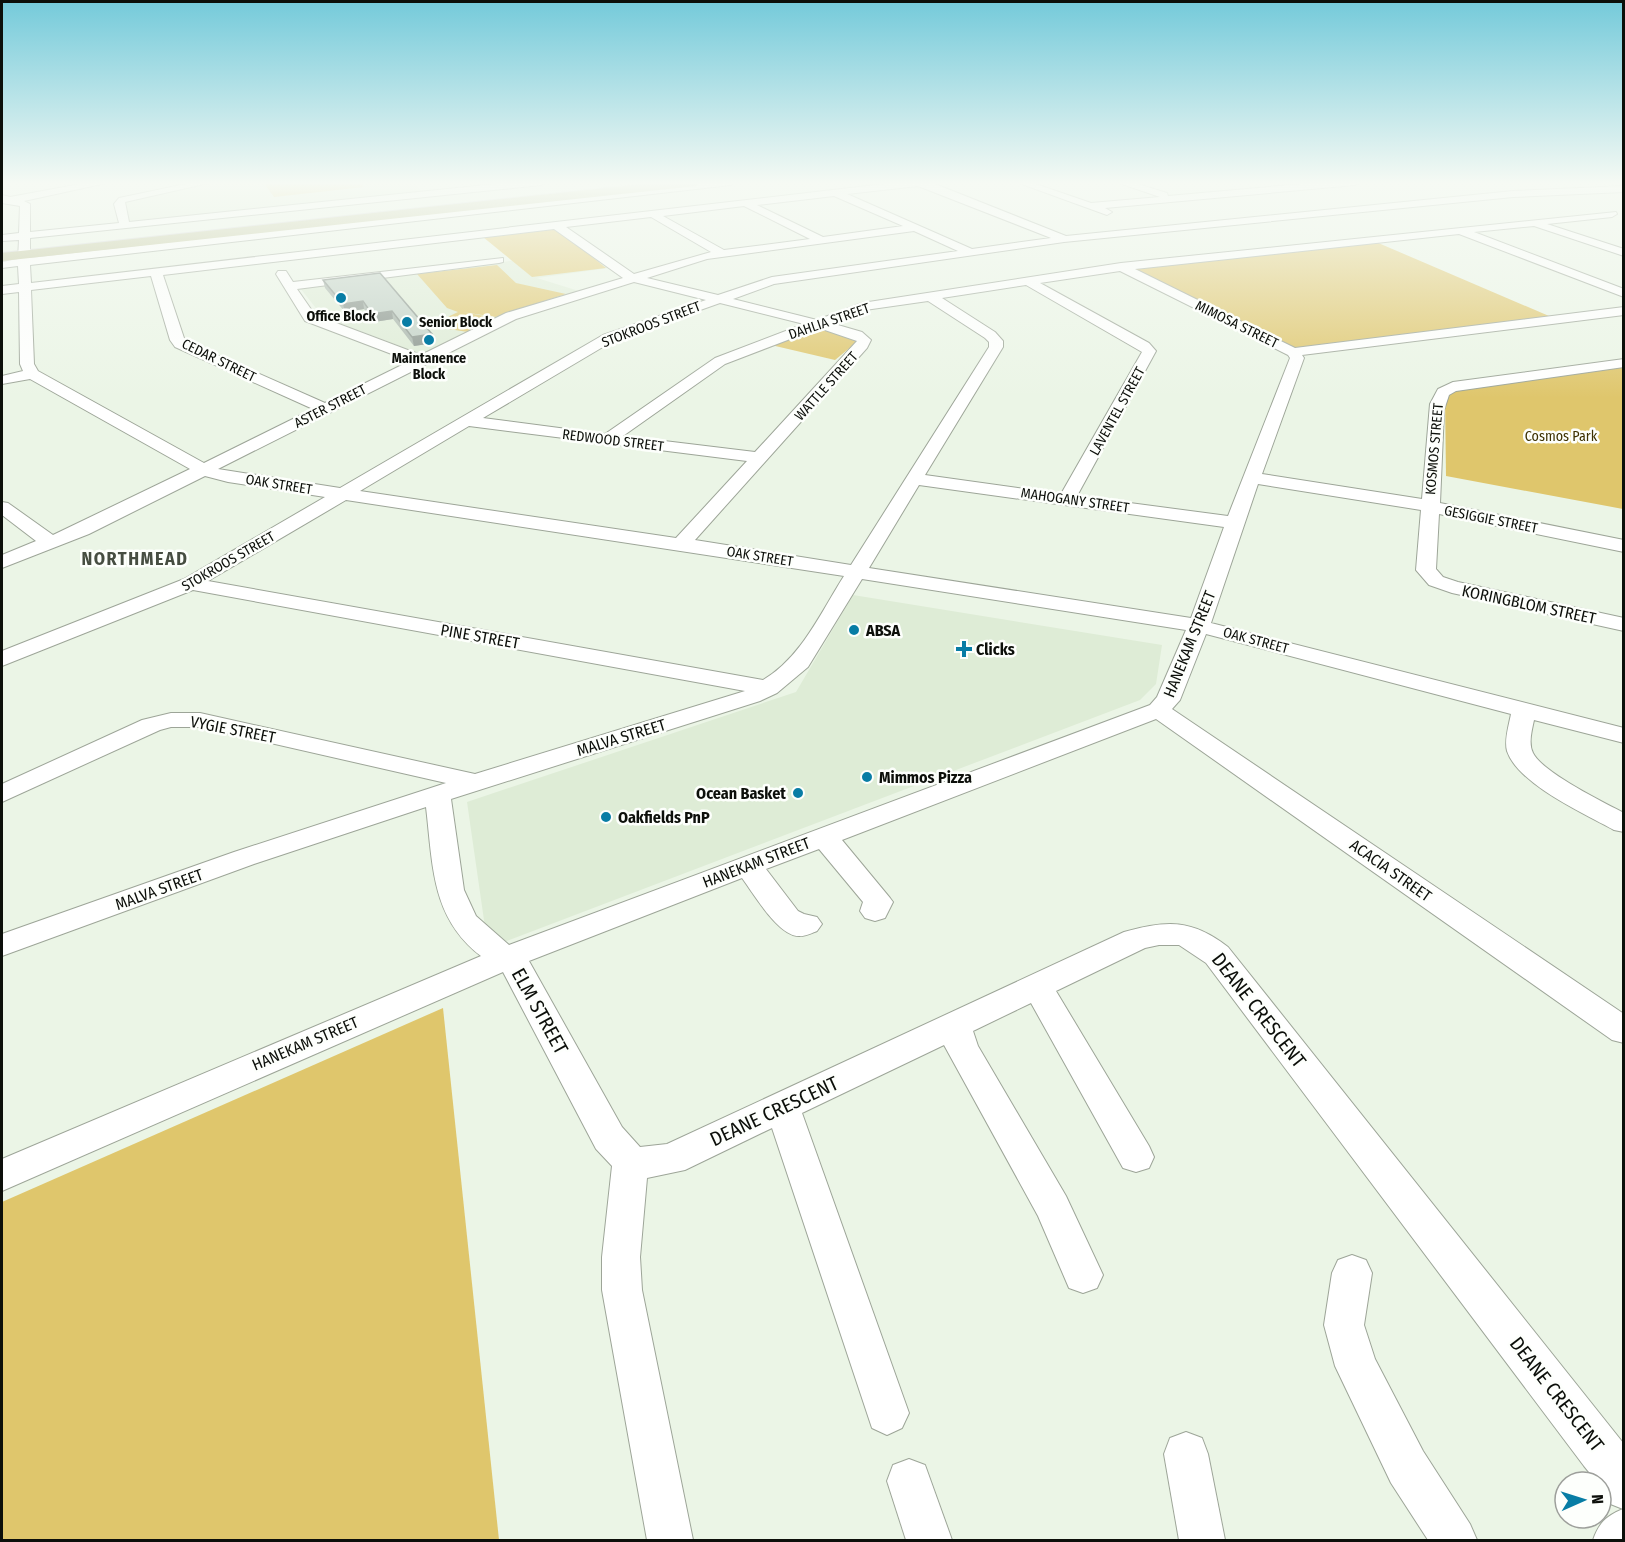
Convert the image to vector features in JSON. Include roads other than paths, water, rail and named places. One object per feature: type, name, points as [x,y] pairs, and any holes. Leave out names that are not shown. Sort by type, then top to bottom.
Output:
[{"type":"main road","points":[[2,256],[42,254]]},
{"type":"street","points":[[2,265],[24,256],[53,254]]},
{"type":"street","points":[[2,290],[314,254]]},
{"type":"street","points":[[289,286],[478,254]]},
{"type":"street","name":"WATTLE STREET","points":[[598,254],[632,278],[815,323],[860,336],[864,340],[864,344],[681,544]]},
{"type":"street","name":"ASTER STREET","points":[[2,562],[55,542],[204,470],[506,318],[718,254]]},
{"type":"street","name":"STOKROOS STREET","points":[[2,658],[191,583],[608,338],[718,299],[781,280],[958,254]]},
{"type":"street","name":"DAHLIA STREET","points":[[608,439],[720,362],[815,323],[862,307],[1121,267],[1237,254]]},
{"type":"street","points":[[1521,254],[1623,293]]},
{"type":"street","points":[[2,380],[32,374],[27,364],[24,256]]},
{"type":"street","name":"MIMOSA STREET","points":[[1101,257],[1293,352]]},
{"type":"street","points":[[272,259],[307,315],[314,320],[420,360]]},
{"type":"street","name":"CEDAR STREET","points":[[156,272],[180,344],[327,408]]},
{"type":"street","name":"LAVENTEL STREET","points":[[1028,281],[1144,346],[1149,351],[1067,498]]},
{"type":"street","name":"MALVA STREET","points":[[2,945],[244,858],[437,794],[745,698],[769,688],[800,662],[997,343],[990,335],[930,296]]},
{"type":"street","points":[[1293,352],[1623,310]]},
{"type":"street","name":"HANEKAM STREET","points":[[2,1175],[427,990],[1158,710],[1168,700],[1199,626],[1297,358],[1293,352]]},
{"type":"street","name":"KOSMOS STREET","points":[[1436,580],[1426,570],[1438,398],[1444,390],[1623,363]]},
{"type":"street","name":"OAK STREET","points":[[32,374],[204,470],[228,477],[681,544],[1199,626],[1623,736]]},
{"type":"street","name":"REDWOOD STREET","points":[[466,421],[760,458]]},
{"type":"street","name":"GESIGGIE STREET","points":[[1252,478],[1429,506],[1623,546]]},
{"type":"street","name":"MAHOGANY STREET","points":[[915,479],[1067,498],[1235,523]]},
{"type":"street","points":[[2,507],[44,538],[55,542]]},
{"type":"street","name":"KORINGBLOM STREET","points":[[1436,580],[1464,590],[1623,625]]},
{"type":"street","name":"PINE STREET","points":[[191,583],[214,590],[769,688]]},
{"type":"street","name":"ACACIA STREET","points":[[1158,710],[1623,1031]]},
{"type":"street","points":[[1524,710],[1519,746],[1522,757],[1536,770],[1568,792],[1623,824]]},
{"type":"street","name":"VYGIE STREET","points":[[2,794],[151,725],[186,719],[200,720],[476,782]]},
{"type":"street","name":"ELM STREET","points":[[437,794],[450,890],[464,922],[474,933],[508,958],[524,978],[620,1148]]},
{"type":"street","points":[[824,837],[876,898],[878,902],[874,911]]},
{"type":"street","points":[[747,866],[788,918],[799,926],[807,924]]},
{"type":"street","name":"DEANE CRESCENT","points":[[620,1148],[650,1163],[672,1159],[783,1109],[1135,940],[1165,932],[1194,938],[1217,955],[1600,1449],[1614,1468],[1623,1487]]},
{"type":"street","points":[[1038,987],[1136,1157]]},
{"type":"street","points":[[955,1025],[962,1048],[1053,1208],[1083,1275]]},
{"type":"street","points":[[783,1109],[887,1413]]},
{"type":"street","points":[[620,1148],[622,1290],[670,1540]]},
{"type":"street","points":[[1352,1274],[1344,1325],[1356,1366],[1407,1467],[1455,1540]]},
{"type":"street","points":[[1186,1454],[1203,1540]]},
{"type":"street","points":[[909,1481],[929,1540]]},
{"type":"street","points":[[1616,1540],[1623,1532]]},
{"type":"place","name":"Office Block","points":[[341,298]]},
{"type":"place","name":"Senior Block","points":[[407,322]]},
{"type":"place","name":"Maintanence Block","points":[[429,340]]},
{"type":"place","name":"ABSA","points":[[854,630]]},
{"type":"place","name":"Clicks","points":[[964,649]]},
{"type":"place","name":"Mimmos Pizza","points":[[867,777]]},
{"type":"place","name":"Ocean Basket","points":[[798,793]]},
{"type":"place","name":"Oakfields PnP","points":[[606,817]]},
{"type":"district","name":"NORTHMEAD","points":[[135,559]]},
{"type":"park label","name":"Cosmos Park","points":[[1561,436]]}]
